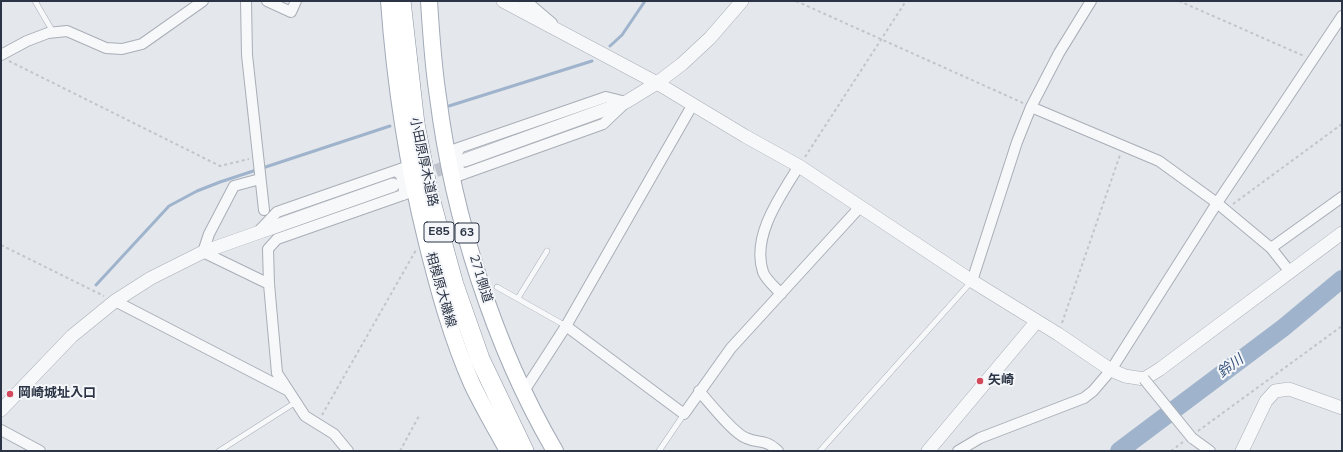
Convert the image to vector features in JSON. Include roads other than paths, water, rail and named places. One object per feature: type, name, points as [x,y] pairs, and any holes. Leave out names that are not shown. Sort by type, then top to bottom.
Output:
[{"type":"highway","name":"小田原厚木道路","points":[[401,1],[414,124],[428,191],[452,278],[480,359],[524,451]]},
{"type":"highway","name":"小田原厚木道路","points":[[414,1],[418,53],[427,119],[441,190],[461,265],[491,351],[538,451]]},
{"type":"main road","name":"相模原大磯線","points":[[389,1],[402,169],[408,193],[426,236],[439,290],[454,338],[473,385],[508,451]]},
{"type":"main road","name":"271側道","points":[[429,1],[438,98],[453,150],[478,274],[490,311],[509,359],[555,451]]},
{"type":"street","points":[[5,58],[27,41],[53,32],[67,31],[106,48],[122,50],[142,44],[203,1]]},
{"type":"street","points":[[246,1],[247,55],[264,210]]},
{"type":"street","points":[[267,1],[291,12],[296,1]]},
{"type":"street","points":[[502,1],[657,83],[745,136],[799,166],[972,281],[1058,334],[1111,370],[1125,376],[1144,379],[1160,369],[1342,233]]},
{"type":"street","points":[[524,1],[564,33]]},
{"type":"street","points":[[465,160],[626,102],[657,83],[682,64],[710,38],[742,1]]},
{"type":"street","points":[[972,281],[1017,142],[1031,107],[1059,53],[1091,1]]},
{"type":"street","points":[[958,451],[980,438],[1084,398],[1111,370],[1217,203],[1342,16]]},
{"type":"street","points":[[453,150],[606,97],[626,102]]},
{"type":"street","points":[[458,176],[603,124],[626,102]]},
{"type":"street","points":[[524,391],[566,326],[693,104]]},
{"type":"street","points":[[1031,107],[1158,161],[1225,209],[1271,248],[1290,272]]},
{"type":"street","points":[[781,294],[763,274],[762,235],[778,200],[799,166]]},
{"type":"street","points":[[258,232],[277,212],[402,169]]},
{"type":"street","points":[[203,252],[209,234],[234,186],[260,176]]},
{"type":"street","points":[[1,410],[72,336],[114,302],[151,278],[203,252],[393,185]]},
{"type":"street","points":[[348,451],[334,434],[305,416],[277,373],[269,284],[268,248],[277,239],[408,193]]},
{"type":"street","points":[[1271,248],[1342,197]]},
{"type":"street","points":[[566,326],[684,414],[731,348],[860,207]]},
{"type":"street","points":[[203,252],[269,284]]},
{"type":"street","points":[[114,302],[288,390]]},
{"type":"street","points":[[928,451],[1037,321]]},
{"type":"street","points":[[1144,379],[1191,437],[1210,451]]},
{"type":"street","points":[[1242,451],[1266,401],[1275,391],[1290,389],[1342,408]]},
{"type":"street","points":[[699,391],[746,439],[760,440],[771,445],[778,451]]},
{"type":"street","points":[[1,430],[40,451]]},
{"type":"lane","points":[[35,1],[53,32]]},
{"type":"lane","points":[[518,298],[547,251]]},
{"type":"lane","points":[[820,451],[972,281]]},
{"type":"lane","points":[[497,286],[566,326]]},
{"type":"lane","points":[[219,451],[296,402]]},
{"type":"lane","points":[[659,451],[684,414]]},
{"type":"waterway","points":[[610,46],[622,35],[645,1]]},
{"type":"waterway","points":[[449,106],[592,61]]},
{"type":"waterway","points":[[96,285],[169,206],[197,191],[220,182],[390,126]]},
{"type":"waterway","name":"鈴川","points":[[1119,451],[1283,328],[1342,279]]},
{"type":"tunnel","points":[[418,177],[458,163]]},
{"type":"place","name":"矢崎","points":[[980,381]]},
{"type":"place","name":"岡崎城址入口","points":[[10,394]]}]
